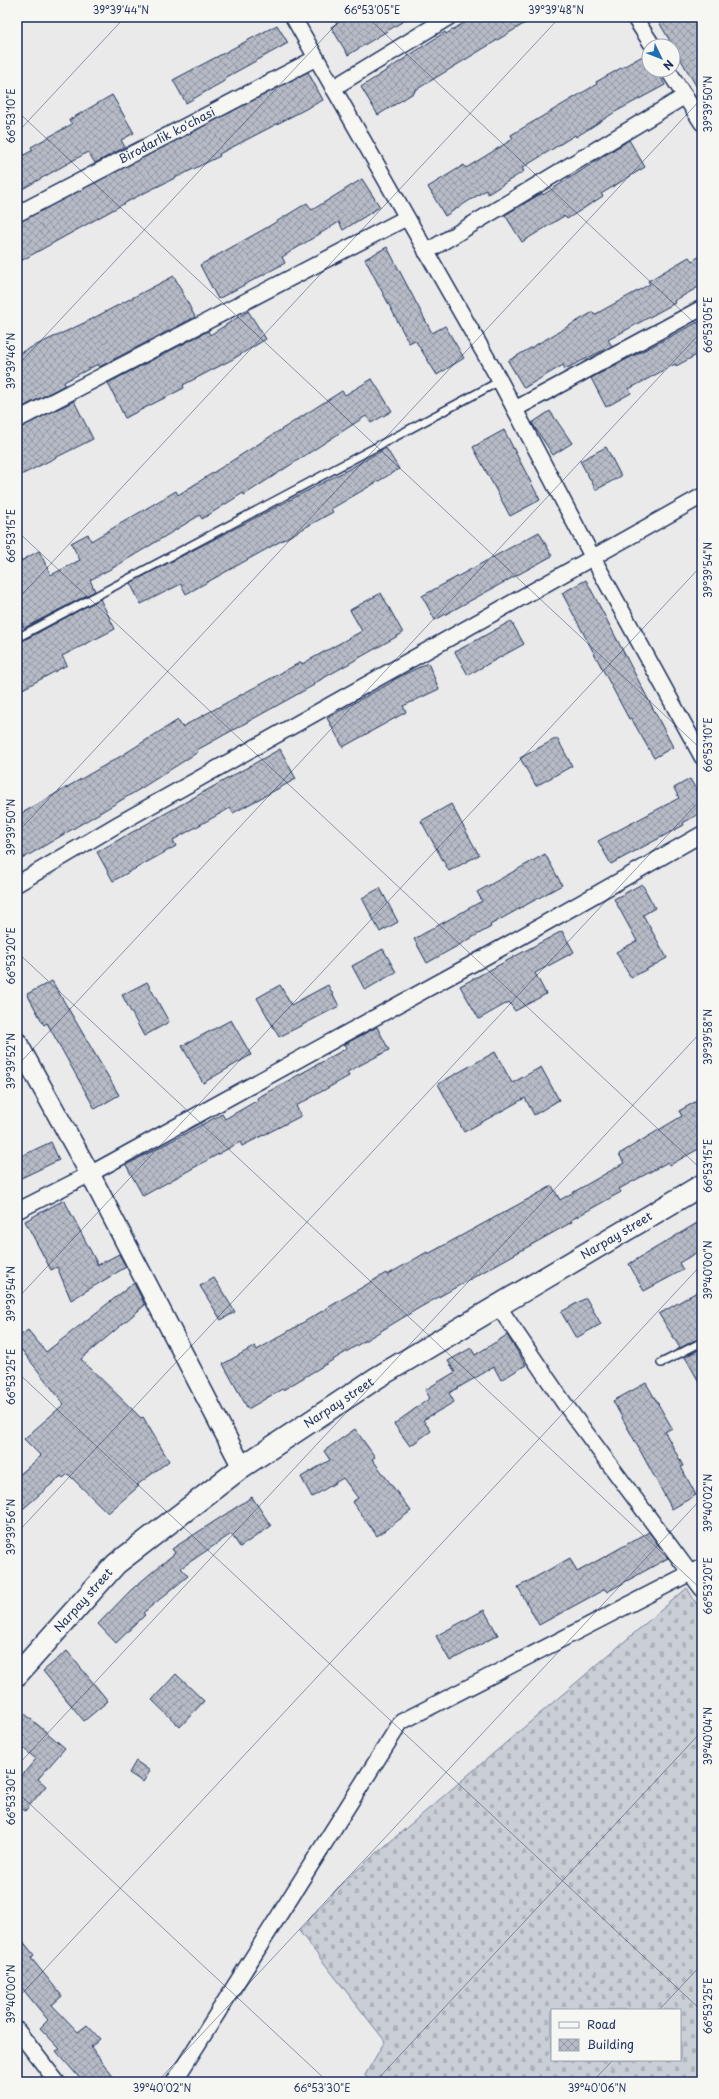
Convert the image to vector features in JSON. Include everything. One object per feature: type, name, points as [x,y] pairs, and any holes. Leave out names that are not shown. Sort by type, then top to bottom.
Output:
[{"type":"main road","name":"Narpay street","points":[[17,1675],[116,1564],[242,1467],[378,1377],[702,1184]]},
{"type":"street","points":[[293,17],[500,381],[593,558],[702,757]]},
{"type":"street","points":[[333,88],[449,17]]},
{"type":"street","points":[[634,17],[648,38]]},
{"type":"street","name":"Birodarlik ko'chasi","points":[[17,214],[316,58]]},
{"type":"street","points":[[673,78],[702,123]]},
{"type":"street","points":[[426,252],[685,96]]},
{"type":"street","points":[[17,420],[406,218]]},
{"type":"street","points":[[515,409],[702,308]]},
{"type":"street","points":[[17,884],[120,823],[702,496]]},
{"type":"street","points":[[17,1211],[90,1174],[504,946],[702,834]]},
{"type":"street","points":[[17,1042],[90,1174],[242,1467]]},
{"type":"street","points":[[498,1306],[564,1403],[696,1570],[702,1589]]},
{"type":"street","points":[[174,2082],[401,1722],[696,1570]]},
{"type":"street","points":[[17,2030],[57,2082]]},
{"type":"lane","points":[[17,638],[500,381]]},
{"type":"lane","points":[[661,1363],[702,1342]]},
{"type":"green space","points":[[687,1588],[702,1613],[702,2082],[369,2082],[365,2075],[385,2041],[299,1931],[343,1882]]},
{"type":"building","points":[[347,17],[410,17],[348,55],[331,27]]},
{"type":"building","points":[[473,17],[535,17],[414,91],[415,92],[378,115],[361,87],[445,32],[446,34]]},
{"type":"building","points":[[656,17],[696,17],[702,27],[702,96],[681,60],[681,38],[668,38]]},
{"type":"building","points":[[277,25],[288,43],[225,78],[226,80],[186,103],[173,80]]},
{"type":"building","points":[[641,57],[641,78],[661,78],[665,85],[615,112],[576,137],[575,135],[522,168],[524,171],[488,194],[486,190],[445,216],[428,187],[464,165],[466,168],[513,139],[511,135],[597,84],[596,82]]},
{"type":"building","points":[[308,72],[323,100],[219,154],[220,156],[136,197],[17,263],[17,223]]},
{"type":"building","points":[[112,95],[134,133],[121,140],[125,147],[95,163],[88,152],[17,192],[17,159],[33,150],[31,147],[72,124],[69,120]]},
{"type":"building","points":[[629,140],[645,167],[601,194],[603,196],[567,219],[564,216],[522,242],[505,215],[542,193],[543,195]]},
{"type":"building","points":[[362,179],[380,207],[343,230],[339,222],[282,257],[285,263],[218,299],[200,265],[307,203],[312,210]]},
{"type":"building","points":[[387,247],[432,333],[445,326],[464,358],[437,375],[415,340],[409,343],[365,259]]},
{"type":"building","points":[[702,255],[702,285],[674,301],[675,303],[608,340],[612,346],[565,369],[563,365],[524,388],[508,361],[593,312],[594,315],[650,284],[648,281],[689,257],[692,261]]},
{"type":"building","points":[[174,276],[195,317],[99,367],[98,364],[64,382],[65,385],[17,410],[17,354],[84,323]]},
{"type":"building","points":[[248,311],[266,339],[233,359],[183,385],[184,388],[125,418],[108,383],[208,331],[210,335]]},
{"type":"building","points":[[702,320],[702,352],[676,366],[675,364],[629,389],[631,393],[606,407],[591,378]]},
{"type":"building","points":[[372,379],[392,411],[371,423],[366,416],[244,495],[243,493],[202,519],[200,515],[118,565],[90,580],[95,591],[24,628],[17,614],[17,563],[39,551],[51,575],[80,560],[71,543],[88,534],[91,541],[176,491],[178,495],[342,391],[345,395]]},
{"type":"building","points":[[74,401],[93,439],[17,477],[17,429]]},
{"type":"building","points":[[550,411],[572,443],[553,455],[532,423]]},
{"type":"building","points":[[504,430],[540,500],[510,516],[473,447]]},
{"type":"building","points":[[606,447],[621,476],[596,490],[580,461]]},
{"type":"building","points":[[386,448],[399,469],[331,509],[333,512],[186,594],[181,584],[141,604],[130,583],[351,468]]},
{"type":"building","points":[[539,532],[552,556],[435,620],[422,596]]},
{"type":"building","points":[[586,580],[673,747],[654,758],[631,718],[629,719],[562,593]]},
{"type":"building","points":[[381,593],[403,633],[313,684],[314,685],[197,750],[198,752],[140,789],[17,862],[17,816],[121,756],[178,720],[182,727],[301,662],[302,664],[362,631],[350,610]]},
{"type":"building","points":[[100,599],[115,629],[62,656],[67,665],[17,692],[17,644]]},
{"type":"building","points":[[511,621],[524,644],[468,675],[455,652]]},
{"type":"building","points":[[428,663],[439,689],[403,706],[406,712],[343,747],[327,718],[401,676]]},
{"type":"building","points":[[557,738],[572,766],[536,786],[520,758]]},
{"type":"building","points":[[280,749],[296,779],[233,813],[230,808],[173,840],[176,846],[113,881],[97,852]]},
{"type":"building","points":[[690,779],[702,800],[702,812],[683,823],[684,825],[611,864],[598,841],[679,798],[674,788]]},
{"type":"building","points":[[451,804],[479,855],[449,871],[421,821]]},
{"type":"building","points":[[545,854],[562,885],[490,925],[491,927],[427,963],[414,939],[482,901],[477,892]]},
{"type":"building","points":[[642,884],[655,908],[643,915],[667,958],[631,978],[616,952],[637,941],[614,899]]},
{"type":"building","points":[[380,888],[398,922],[380,932],[362,898]]},
{"type":"building","points":[[562,931],[574,952],[535,973],[546,994],[515,1011],[509,1002],[479,1019],[460,986]]},
{"type":"building","points":[[383,949],[396,972],[365,990],[352,966]]},
{"type":"building","points":[[52,981],[119,1095],[95,1109],[47,1023],[44,1025],[27,994]]},
{"type":"building","points":[[147,982],[169,1022],[144,1036],[122,995]]},
{"type":"building","points":[[280,985],[291,1005],[328,985],[339,1006],[279,1037],[257,998]]},
{"type":"building","points":[[231,1020],[251,1055],[203,1083],[182,1046]]},
{"type":"building","points":[[377,1027],[389,1050],[347,1072],[349,1076],[296,1106],[301,1116],[242,1146],[240,1142],[143,1196],[126,1165],[222,1114],[225,1119],[258,1100],[257,1098],[347,1048],[345,1044]]},
{"type":"building","points":[[495,1052],[512,1083],[541,1067],[559,1100],[534,1115],[525,1098],[464,1132],[438,1084]]},
{"type":"building","points":[[702,1098],[702,1147],[670,1165],[668,1162],[619,1189],[621,1192],[571,1220],[572,1222],[419,1308],[283,1390],[282,1389],[248,1409],[223,1364],[255,1346],[257,1350],[386,1273],[387,1275],[427,1252],[428,1254],[552,1186],[560,1200],[624,1163],[619,1154],[682,1116],[679,1111]]},
{"type":"building","points":[[51,1142],[59,1160],[17,1180],[17,1158]]},
{"type":"building","points":[[64,1200],[98,1265],[119,1254],[126,1267],[71,1300],[57,1267],[51,1270],[25,1221]]},
{"type":"building","points":[[702,1220],[702,1249],[679,1263],[683,1270],[644,1291],[629,1264]]},
{"type":"building","points":[[214,1278],[235,1312],[221,1320],[200,1286]]},
{"type":"building","points":[[134,1283],[145,1305],[81,1359],[141,1418],[143,1417],[169,1461],[137,1485],[139,1486],[108,1513],[68,1474],[63,1478],[61,1476],[17,1514],[17,1477],[41,1456],[24,1439],[64,1404],[17,1344],[17,1338],[28,1330],[46,1352]]},
{"type":"building","points":[[702,1289],[702,1337],[680,1348],[659,1314]]},
{"type":"building","points":[[586,1298],[601,1324],[576,1338],[561,1312]]},
{"type":"building","points":[[507,1335],[526,1365],[501,1380],[494,1367],[449,1393],[454,1402],[423,1420],[431,1431],[410,1446],[394,1424],[430,1398],[425,1390],[455,1372],[448,1361],[471,1348],[475,1355]]},
{"type":"building","points":[[702,1348],[702,1387],[685,1357]]},
{"type":"building","points":[[646,1383],[672,1428],[665,1432],[696,1495],[672,1509],[613,1401]]},
{"type":"building","points":[[355,1429],[375,1457],[372,1459],[411,1511],[377,1536],[352,1502],[358,1498],[343,1478],[312,1497],[301,1477],[330,1460],[324,1451]]},
{"type":"building","points":[[252,1497],[271,1526],[240,1547],[231,1534],[181,1568],[188,1576],[143,1613],[145,1615],[116,1643],[98,1624],[131,1590],[175,1553],[172,1549]]},
{"type":"building","points":[[649,1532],[668,1558],[607,1592],[605,1589],[539,1625],[518,1587],[570,1558],[577,1572]]},
{"type":"building","points":[[484,1610],[498,1635],[450,1661],[436,1636]]},
{"type":"building","points":[[67,1651],[108,1701],[84,1721],[43,1671]]},
{"type":"building","points":[[176,1674],[204,1701],[180,1727],[152,1700]]},
{"type":"building","points":[[25,1714],[65,1748],[38,1779],[46,1786],[25,1811],[17,1804],[17,1781],[36,1759],[17,1743],[17,1723]]},
{"type":"building","points":[[136,1761],[150,1771],[143,1782],[129,1773]]},
{"type":"building","points":[[17,1934],[34,1955],[31,1958],[62,1996],[52,2005],[78,2032],[87,2025],[100,2039],[91,2047],[117,2082],[83,2082],[56,2051],[60,2049],[40,2028],[48,2020],[17,1982]]}]
